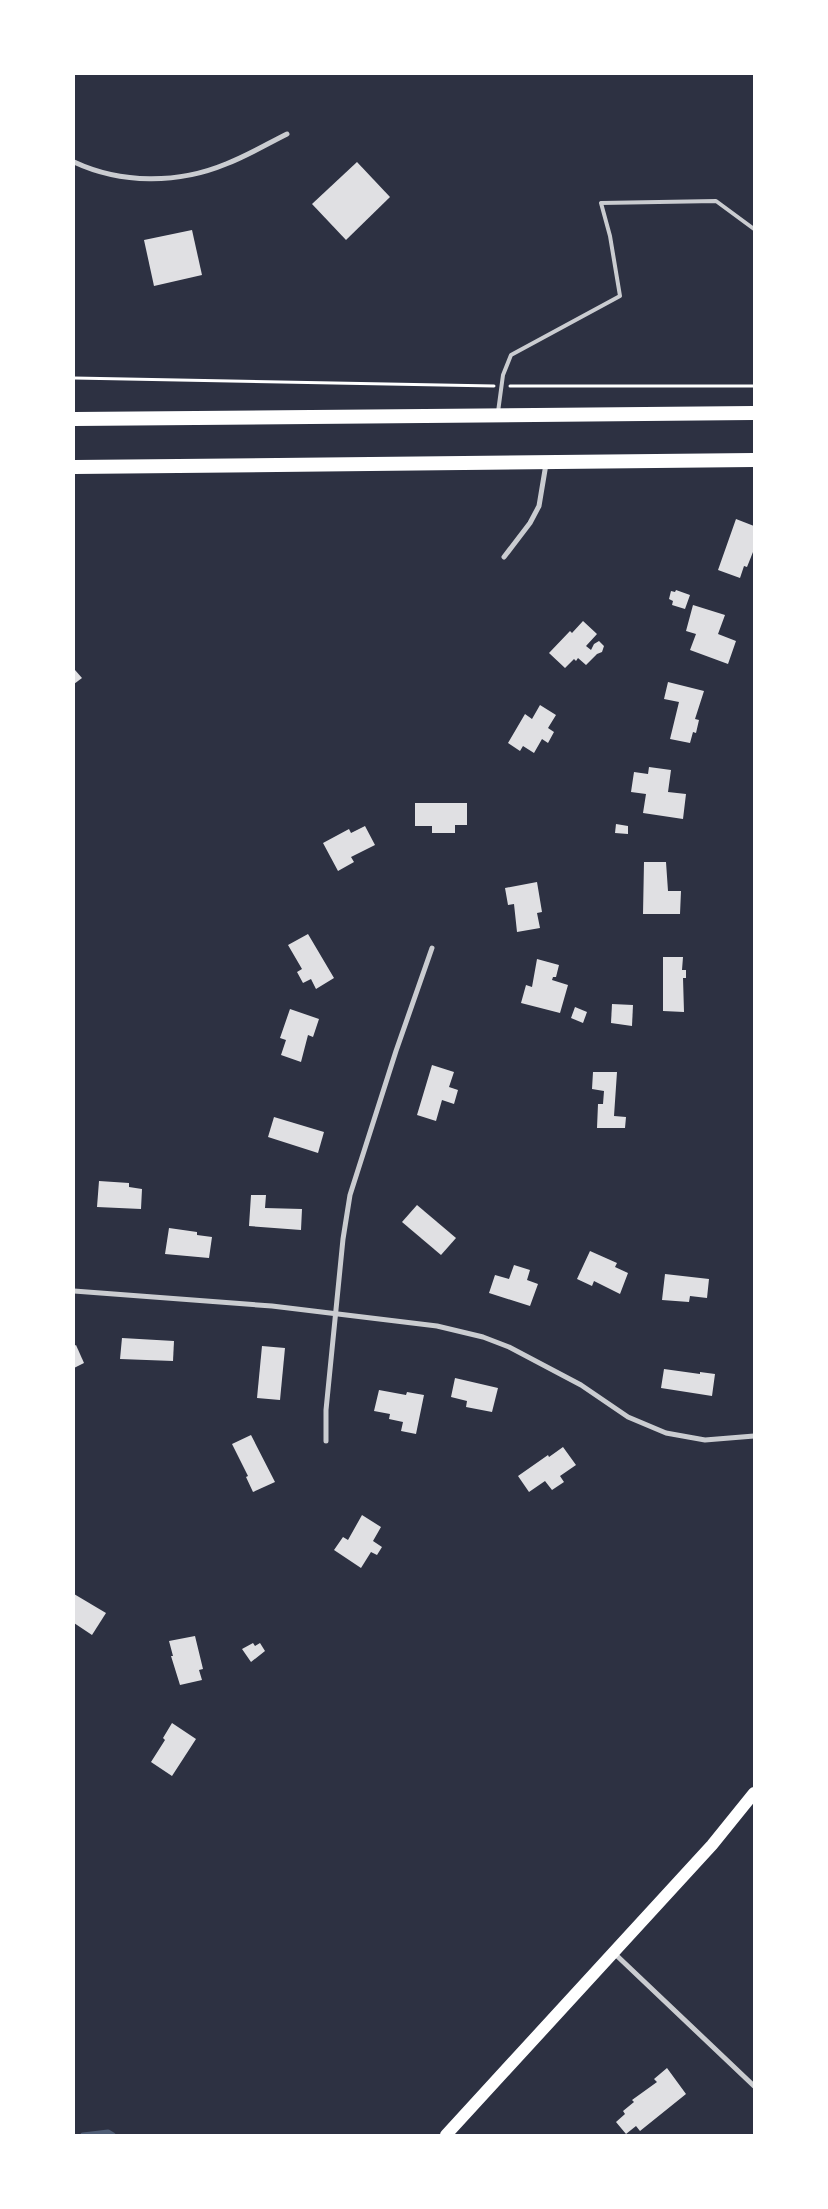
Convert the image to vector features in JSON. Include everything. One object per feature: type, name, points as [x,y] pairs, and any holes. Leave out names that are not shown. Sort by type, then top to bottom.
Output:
[{"type":"highway","points":[[74,419],[754,413]]},
{"type":"highway","points":[[74,467],[546,464],[754,460]]},
{"type":"main road","points":[[446,2135],[712,1845],[754,1793]]},
{"type":"street","points":[[74,162],[110,175],[153,180],[194,174],[226,164],[287,134]]},
{"type":"street","points":[[504,557],[530,522],[539,506],[546,464]]},
{"type":"street","points":[[326,1441],[326,1410],[343,1238],[350,1195],[432,948]]},
{"type":"street","points":[[74,1291],[337,1313],[437,1326],[484,1337],[553,1369],[581,1385],[628,1417],[666,1433],[705,1440],[754,1436]]},
{"type":"street","points":[[614,1952],[754,2086]]},
{"type":"lane","points":[[498,416],[503,375],[511,355],[620,296],[610,236],[601,203],[716,201],[754,229]]},
{"type":"path","points":[[74,378],[502,386],[754,386]]},
{"type":"building","points":[[357,162],[390,197],[346,240],[312,204]]},
{"type":"building","points":[[192,230],[202,275],[154,286],[144,240]]},
{"type":"building","points":[[736,519],[754,526],[754,552],[747,567],[744,566],[740,578],[718,570]]},
{"type":"building","points":[[676,590],[690,595],[685,609],[672,605],[673,601],[669,599],[671,591],[675,592]]},
{"type":"building","points":[[693,605],[725,615],[718,634],[736,641],[728,664],[690,650],[696,634],[686,631]]},
{"type":"building","points":[[583,621],[597,634],[586,646],[591,650],[594,644],[599,641],[604,646],[602,652],[597,654],[586,665],[578,658],[576,661],[574,659],[565,668],[549,653],[570,631],[572,633]]},
{"type":"building","points":[[74,670],[82,678],[74,684]]},
{"type":"building","points":[[668,682],[704,691],[695,719],[699,720],[696,733],[693,732],[690,743],[670,739],[679,702],[664,699]]},
{"type":"building","points":[[540,705],[556,715],[548,728],[554,732],[548,743],[542,739],[534,753],[523,746],[520,751],[508,743],[525,714],[532,719]]},
{"type":"building","points":[[649,767],[671,770],[668,792],[686,794],[683,819],[643,813],[646,794],[631,792],[634,772],[648,774]]},
{"type":"building","points":[[415,803],[467,803],[467,825],[455,825],[455,833],[432,833],[432,826],[415,826]]},
{"type":"building","points":[[616,824],[628,826],[628,834],[615,833]]},
{"type":"building","points":[[365,826],[375,845],[351,857],[354,862],[338,871],[323,843],[349,829],[351,833]]},
{"type":"building","points":[[644,862],[666,862],[668,891],[681,891],[680,914],[643,914]]},
{"type":"building","points":[[537,882],[542,912],[537,913],[540,928],[517,932],[514,904],[508,905],[505,888]]},
{"type":"building","points":[[308,934],[334,978],[316,989],[311,979],[303,983],[297,972],[302,969],[288,945]]},
{"type":"building","points":[[663,957],[683,957],[682,970],[686,970],[686,978],[683,978],[684,1012],[663,1011]]},
{"type":"building","points":[[537,959],[559,965],[556,977],[553,977],[552,980],[568,985],[560,1013],[521,1003],[526,985],[532,987]]},
{"type":"building","points":[[612,1004],[633,1005],[632,1026],[611,1023]]},
{"type":"building","points":[[575,1007],[587,1012],[583,1023],[571,1018]]},
{"type":"building","points":[[290,1009],[319,1019],[313,1037],[308,1035],[301,1062],[281,1055],[286,1040],[280,1038]]},
{"type":"building","points":[[432,1065],[454,1072],[449,1087],[458,1090],[454,1104],[442,1100],[436,1121],[417,1115]]},
{"type":"building","points":[[593,1072],[617,1072],[614,1116],[626,1117],[625,1128],[597,1128],[598,1104],[603,1104],[604,1091],[592,1089]]},
{"type":"building","points":[[274,1117],[324,1132],[318,1153],[268,1137]]},
{"type":"building","points":[[99,1181],[129,1183],[129,1187],[142,1189],[141,1209],[97,1207]]},
{"type":"building","points":[[251,1195],[266,1195],[265,1208],[302,1209],[301,1230],[249,1226]]},
{"type":"building","points":[[417,1205],[456,1238],[441,1255],[402,1222]]},
{"type":"building","points":[[169,1228],[197,1232],[197,1235],[212,1237],[209,1258],[165,1254]]},
{"type":"building","points":[[590,1251],[617,1263],[615,1267],[628,1273],[620,1294],[594,1281],[592,1286],[577,1279]]},
{"type":"building","points":[[514,1265],[530,1270],[527,1280],[538,1284],[530,1306],[489,1293],[495,1275],[509,1279]]},
{"type":"building","points":[[665,1274],[709,1279],[707,1298],[690,1296],[689,1302],[662,1300]]},
{"type":"building","points":[[122,1338],[174,1341],[173,1361],[120,1359]]},
{"type":"building","points":[[76,1345],[84,1363],[74,1368],[74,1346]]},
{"type":"building","points":[[262,1346],[285,1348],[280,1400],[257,1398]]},
{"type":"building","points":[[664,1369],[715,1374],[712,1396],[661,1388]]},
{"type":"building","points":[[455,1378],[498,1388],[492,1412],[466,1407],[467,1401],[451,1397]]},
{"type":"building","points":[[379,1390],[406,1395],[407,1392],[424,1395],[416,1434],[401,1431],[403,1422],[389,1419],[390,1414],[374,1411]]},
{"type":"building","points":[[251,1435],[275,1482],[253,1492],[246,1477],[248,1476],[232,1444]]},
{"type":"building","points":[[563,1447],[576,1465],[560,1476],[564,1482],[552,1490],[545,1481],[529,1492],[518,1476]]},
{"type":"building","points":[[362,1515],[381,1527],[373,1541],[382,1547],[377,1555],[371,1552],[361,1568],[334,1550],[343,1537],[348,1540]]},
{"type":"building","points":[[74,1594],[106,1613],[92,1635],[74,1623]]},
{"type":"building","points":[[195,1636],[203,1669],[199,1670],[202,1680],[180,1685],[171,1656],[173,1656],[169,1641]]},
{"type":"building","points":[[253,1643],[255,1646],[260,1643],[265,1651],[251,1662],[242,1649]]},
{"type":"building","points":[[172,1723],[196,1739],[172,1776],[151,1762],[165,1740],[163,1738]]},
{"type":"building","points":[[667,2068],[686,2094],[640,2131],[636,2126],[626,2134],[616,2122],[625,2114],[623,2111],[634,2102],[632,2100],[657,2082],[654,2079]]},
{"type":"waterway","points":[[83,2135],[108,2132],[113,2135]]}]
